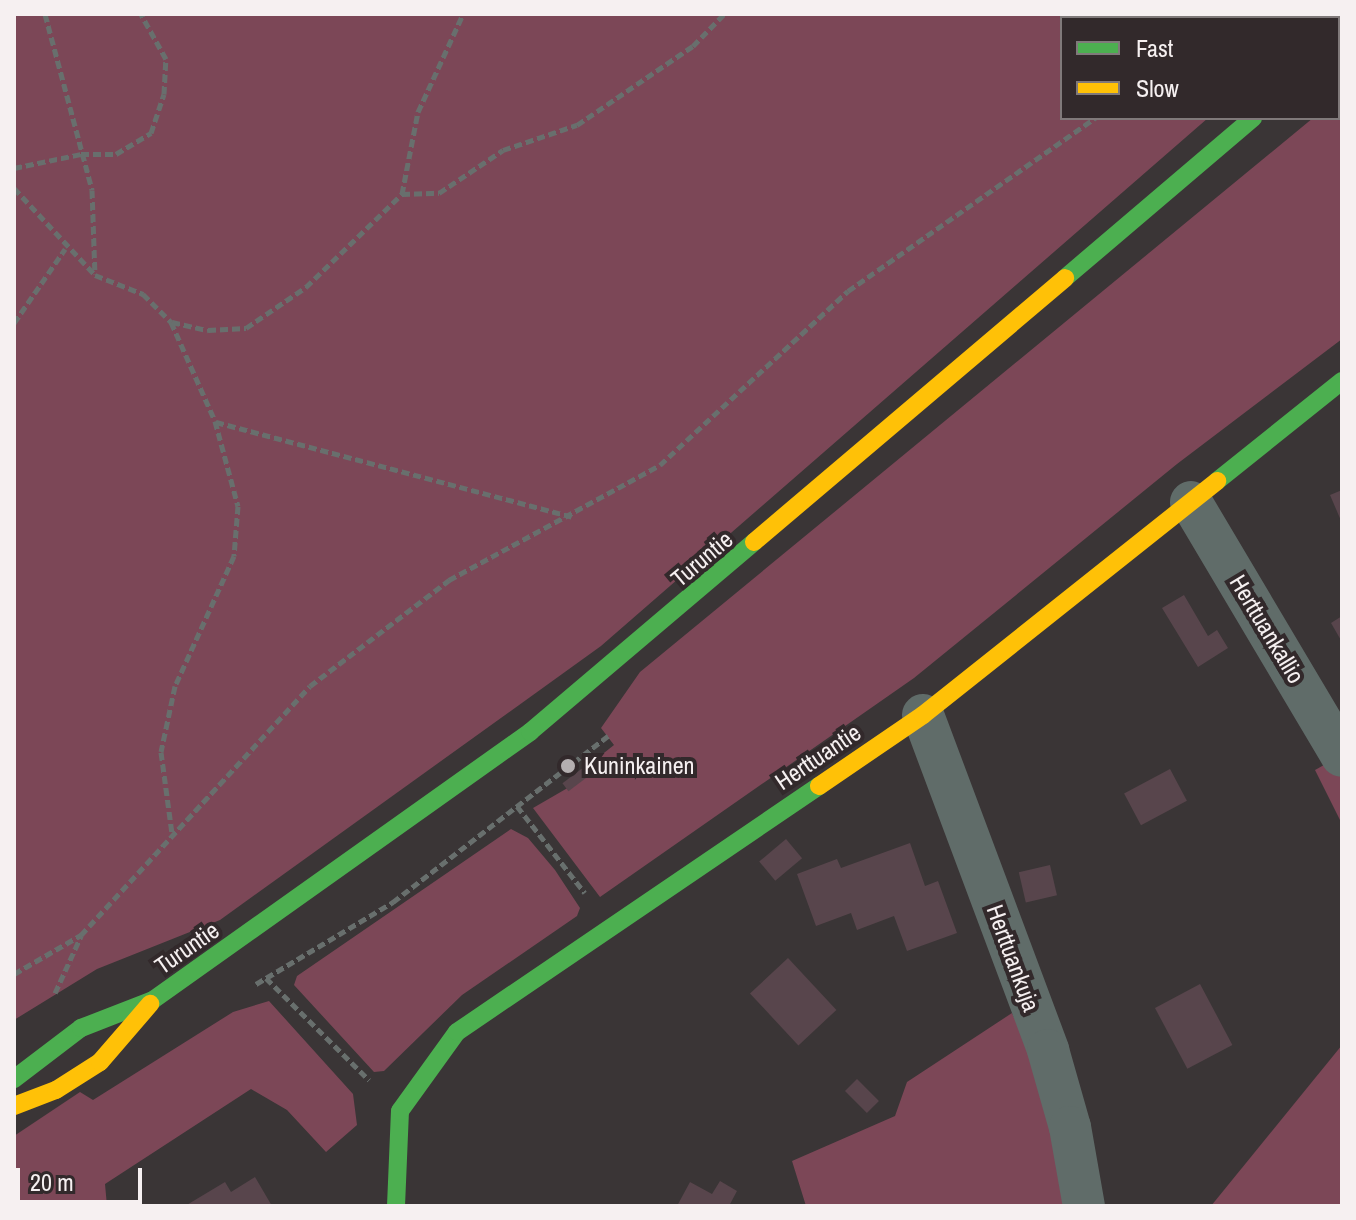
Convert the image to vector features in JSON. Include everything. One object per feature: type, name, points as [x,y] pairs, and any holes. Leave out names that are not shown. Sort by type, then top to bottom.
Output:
[{"type":"main road","name":"Turuntie","points":[[14,1079],[81,1028],[153,1000],[376,847],[611,667],[1251,120]]},
{"type":"main road","name":"Herttuantie","points":[[396,1206],[400,1111],[457,1032],[923,715],[1342,381]]},
{"type":"main road","name":"Turuntie","points":[[14,1106],[56,1090],[100,1062],[153,1000]]},
{"type":"street","name":"Herttuankallio","points":[[1191,502],[1342,756]]},
{"type":"street","name":"Herttuankuja","points":[[923,715],[1048,1050],[1084,1206]]},
{"type":"path","points":[[45,14],[92,190],[95,275]]},
{"type":"path","points":[[14,168],[81,154],[116,154],[151,133],[164,94],[166,59],[141,14]]},
{"type":"path","points":[[171,322],[208,330],[246,328],[306,287],[402,194],[418,112],[463,14]]},
{"type":"path","points":[[402,194],[439,193],[503,150],[577,125],[693,46],[724,14]]},
{"type":"path","points":[[14,974],[81,935],[310,686],[449,580],[572,517],[660,465],[848,291],[1092,120]]},
{"type":"path","points":[[14,188],[65,249],[95,275],[143,294],[171,322],[215,421],[238,506],[234,556],[172,699],[161,752],[172,833]]},
{"type":"path","points":[[14,323],[65,249]]},
{"type":"path","points":[[215,421],[572,517]]},
{"type":"path","points":[[252,987],[393,902],[608,736]]},
{"type":"path","points":[[517,806],[589,899]]},
{"type":"path","points":[[266,978],[378,1089]]},
{"type":"shaded area","points":[[14,14],[1327,14],[1060,16],[1060,120],[1206,120],[601,646],[220,920],[97,969],[14,1020]]},
{"type":"shaded area","points":[[1342,93],[1342,339],[1177,464],[914,678],[600,897],[533,808],[590,775],[585,768],[614,745],[601,728],[640,672],[1311,120],[1340,120]]},
{"type":"shaded area","points":[[1342,755],[1342,824],[1315,770]]},
{"type":"shaded area","points":[[511,829],[528,838],[555,870],[580,908],[577,916],[462,995],[384,1071],[374,1072],[294,985],[297,976]]},
{"type":"shaded area","points":[[269,1001],[353,1094],[357,1125],[326,1152],[287,1110],[251,1089],[105,1184],[107,1206],[14,1206],[14,1136],[80,1092],[93,1100],[233,1012]]},
{"type":"shaded area","points":[[1012,1013],[1037,1066],[1065,1206],[806,1206],[792,1161],[895,1116],[907,1082]]},
{"type":"shaded area","points":[[1342,1045],[1342,1206],[1211,1206]]},
{"type":"building","points":[[1342,490],[1342,523],[1330,495]]},
{"type":"building","points":[[1184,595],[1208,636],[1217,630],[1228,648],[1198,667],[1162,608]]},
{"type":"building","points":[[1342,616],[1342,642],[1331,623]]},
{"type":"building","points":[[584,767],[590,775],[568,791],[562,783]]},
{"type":"building","points":[[1170,769],[1187,801],[1141,825],[1124,793]]},
{"type":"building","points":[[786,839],[802,858],[775,881],[759,861]]},
{"type":"building","points":[[910,843],[925,886],[938,881],[957,933],[907,951],[894,916],[857,930],[851,913],[816,926],[797,874],[837,859],[841,868]]},
{"type":"building","points":[[1050,865],[1057,895],[1026,902],[1019,872]]},
{"type":"building","points":[[788,958],[836,1010],[798,1045],[750,993]]},
{"type":"building","points":[[1200,984],[1232,1045],[1187,1069],[1155,1008]]},
{"type":"building","points":[[857,1079],[879,1101],[867,1113],[845,1091]]},
{"type":"building","points":[[255,1177],[272,1206],[185,1206],[225,1182],[231,1192]]},
{"type":"building","points":[[720,1181],[737,1191],[729,1206],[677,1206],[690,1182],[712,1194]]},
{"type":"traffic: fast","points":[[1065,278],[1251,120]]},
{"type":"traffic: fast","points":[[1217,481],[1342,381]]},
{"type":"traffic: fast","points":[[14,1079],[81,1028],[153,1000],[530,732],[754,542]]},
{"type":"traffic: fast","points":[[396,1206],[400,1111],[457,1032],[819,786]]},
{"type":"traffic: slow","points":[[754,542],[1065,278]]},
{"type":"traffic: slow","points":[[819,786],[923,715],[1217,481]]},
{"type":"traffic: slow","points":[[14,1106],[56,1090],[100,1062],[150,1004]]},
{"type":"place","name":"Kuninkainen","points":[[568,766]]}]
